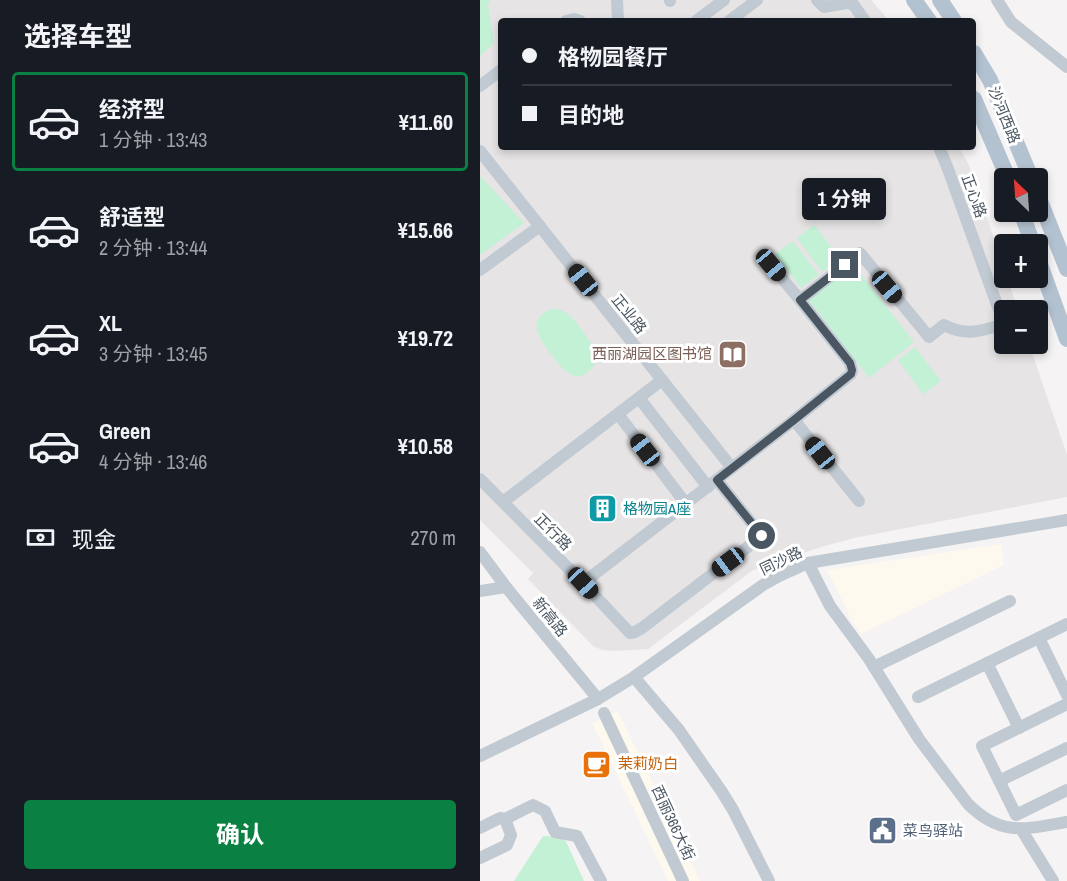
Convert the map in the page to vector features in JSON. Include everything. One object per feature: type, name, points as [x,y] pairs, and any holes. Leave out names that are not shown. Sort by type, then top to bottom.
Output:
[{"type":"main road","points":[[914,0],[927,18]]},
{"type":"main road","points":[[940,0],[952,18]]},
{"type":"main road","name":"沙河西路","points":[[976,56],[990,80],[1026,168]]},
{"type":"main road","name":"沙河西路","points":[[976,104],[1004,168]]},
{"type":"main road","points":[[1048,214],[1062,238],[1067,269]]},
{"type":"main road","points":[[1048,287],[1067,339]]},
{"type":"street","points":[[616,0],[618,18]]},
{"type":"street","points":[[700,18],[724,0]]},
{"type":"street","points":[[733,18],[757,0]]},
{"type":"street","points":[[818,0],[824,7],[853,4],[863,18]]},
{"type":"street","points":[[997,0],[1011,22],[1067,67]]},
{"type":"street","points":[[480,86],[498,72]]},
{"type":"street","name":"正心路","points":[[940,150],[995,300]]},
{"type":"street","name":"正业路","points":[[480,151],[732,468]]},
{"type":"street","points":[[480,270],[540,226]]},
{"type":"street","points":[[800,300],[860,253],[929,337],[944,325],[953,330],[971,332],[994,327]]},
{"type":"street","points":[[583,583],[848,378],[852,370],[850,363],[771,265],[765,261]]},
{"type":"street","points":[[503,502],[662,380]]},
{"type":"street","points":[[639,398],[712,483]]},
{"type":"street","points":[[618,414],[686,504]]},
{"type":"street","points":[[794,420],[859,501]]},
{"type":"street","name":"正行路","points":[[480,479],[630,633],[642,628],[762,536],[712,483]]},
{"type":"street","name":"同沙路","points":[[480,756],[598,699],[763,585],[808,563],[1067,520]]},
{"type":"street","name":"新高路","points":[[480,552],[598,699]]},
{"type":"street","points":[[808,563],[830,606],[874,667],[919,739],[968,804],[993,823],[1009,828],[1021,829],[1067,822]]},
{"type":"street","points":[[480,591],[506,587]]},
{"type":"street","points":[[874,667],[1010,601]]},
{"type":"street","points":[[918,697],[1067,624]]},
{"type":"street","points":[[1039,638],[1067,695]]},
{"type":"street","points":[[987,663],[1019,728]]},
{"type":"street","points":[[633,677],[680,730],[722,792],[769,881]]},
{"type":"street","points":[[1067,704],[982,746],[1016,815],[1067,790]]},
{"type":"street","name":"西丽366大街","points":[[604,713],[683,881]]},
{"type":"street","points":[[999,781],[1067,748]]},
{"type":"street","points":[[480,828],[500,818],[506,819],[533,805],[545,812],[555,832],[577,836],[601,881]]},
{"type":"street","points":[[480,858],[507,844],[511,835],[506,819]]},
{"type":"street","points":[[1021,829],[1053,881]]},
{"type":"shaded area","points":[[480,0],[871,0],[886,18],[498,18],[498,150],[961,150],[969,165],[994,239],[994,288],[1010,288],[1015,300],[994,300],[994,354],[1032,354],[1067,455],[1067,497],[854,538],[753,570],[648,649],[614,651],[602,650],[593,646],[528,579],[533,573],[480,520]]},
{"type":"shaded area","points":[[1001,544],[1004,565],[861,634],[852,621],[827,570]]},
{"type":"shaded area","points":[[618,711],[700,881],[668,881],[592,723]]},
{"type":"green space","points":[[480,0],[491,0],[488,4],[494,43],[480,56]]},
{"type":"green space","points":[[480,176],[524,223],[480,255]]},
{"type":"green space","points":[[814,225],[840,259],[822,272],[797,238]]},
{"type":"green space","points":[[793,241],[819,275],[801,288],[775,254]]},
{"type":"green space","points":[[853,264],[914,342],[869,378],[808,299]]},
{"type":"green space","points":[[551,309],[569,314],[593,348],[595,363],[585,374],[574,376],[568,373],[539,336],[538,319]]},
{"type":"green space","points":[[915,347],[941,381],[923,394],[898,360]]},
{"type":"green space","points":[[543,836],[564,837],[584,881],[514,881]]},
{"type":"place","name":"西丽湖园区图书馆","points":[[733,354]]},
{"type":"place","name":"格物园A座","points":[[602,509]]},
{"type":"place","name":"茉莉奶白","points":[[597,764]]},
{"type":"place","name":"菜鸟驿站","points":[[882,831]]},
{"type":"route","points":[[762,536],[717,480],[851,374],[850,363],[800,300],[845,265]]}]
